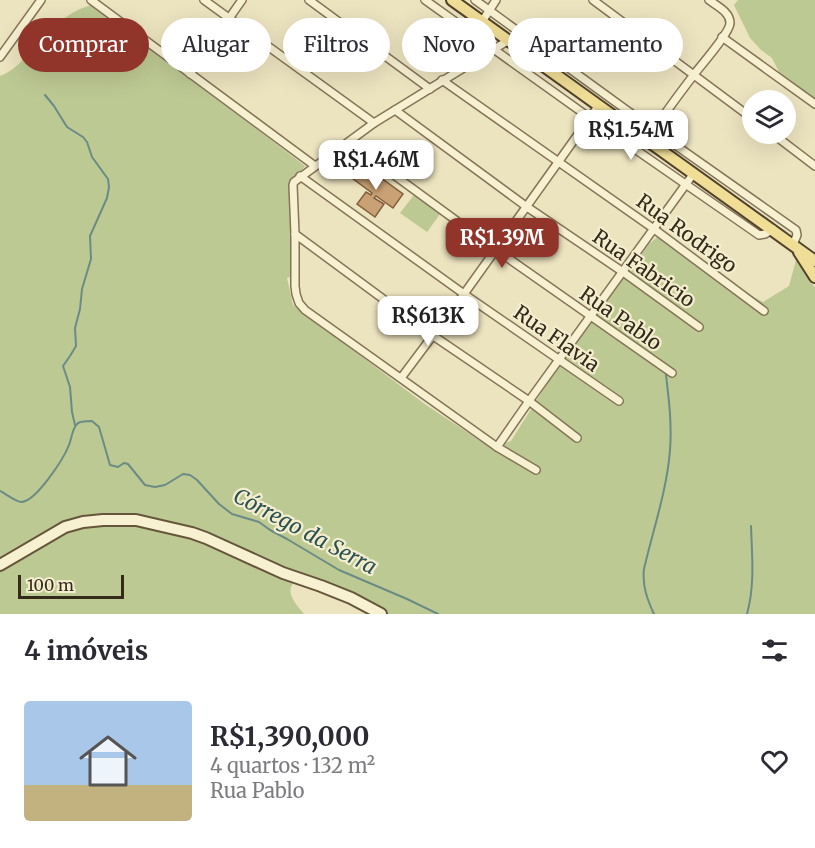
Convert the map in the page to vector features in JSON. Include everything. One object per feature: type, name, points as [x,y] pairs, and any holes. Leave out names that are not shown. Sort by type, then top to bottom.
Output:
[{"type":"main road","points":[[452,0],[478,18]]},
{"type":"main road","points":[[553,72],[815,261]]},
{"type":"main road","points":[[794,246],[815,276]]},
{"type":"street","points":[[1,54],[41,0]]},
{"type":"street","points":[[91,0],[315,166]]},
{"type":"street","points":[[204,0],[228,18]]},
{"type":"street","points":[[230,18],[242,0]]},
{"type":"street","points":[[309,0],[430,88]]},
{"type":"street","points":[[475,0],[796,230],[794,246]]},
{"type":"street","points":[[484,18],[496,0]]},
{"type":"street","points":[[593,0],[742,110]]},
{"type":"street","points":[[648,140],[730,25],[726,12],[709,0]]},
{"type":"street","points":[[430,1],[453,18]]},
{"type":"street","points":[[722,37],[815,104]]},
{"type":"street","points":[[271,49],[374,123]]},
{"type":"street","points":[[496,50],[759,235],[772,229]]},
{"type":"street","points":[[455,72],[374,123],[294,182],[296,294],[305,310],[497,447],[536,470]]},
{"type":"street","name":"Rua Rodrigo","points":[[442,80],[654,229],[764,311]]},
{"type":"street","points":[[401,378],[599,105]]},
{"type":"street","name":"Rua Fabricio","points":[[395,110],[527,207],[699,327]]},
{"type":"street","name":"Rua Pablo","points":[[349,142],[590,317],[672,373]]},
{"type":"street","points":[[786,144],[815,166]]},
{"type":"street","points":[[497,447],[694,173]]},
{"type":"street","name":"Rua Flavia","points":[[300,176],[464,294],[619,401]]},
{"type":"street","points":[[295,234],[432,335],[529,401],[577,438]]},
{"type":"street","points":[[0,565],[65,527],[103,519],[136,520],[206,538],[283,573],[351,598],[381,614]]},
{"type":"green space","points":[[738,0],[815,0],[815,110],[796,94],[796,90],[791,90],[783,80],[772,58],[750,38],[734,5]]},
{"type":"green space","points":[[92,5],[112,18],[66,18]]},
{"type":"green space","points":[[149,46],[161,55],[161,72],[183,72],[305,166],[289,184],[296,205],[293,276],[287,278],[293,305],[426,405],[491,448],[511,441],[553,374],[631,266],[649,244],[660,235],[740,290],[763,302],[789,286],[796,260],[815,288],[815,614],[383,614],[296,580],[292,584],[291,593],[304,614],[0,614],[0,76],[18,65],[18,72],[149,72]]},
{"type":"green space","points":[[414,195],[440,214],[427,232],[400,213]]},
{"type":"building","points":[[362,164],[403,194],[393,208],[376,196],[374,198],[384,204],[375,217],[357,204],[366,192],[371,195],[372,193],[352,178]]},
{"type":"waterway","points":[[45,95],[67,127],[87,142],[92,157],[108,179],[109,187],[107,198],[90,236],[91,259],[82,289],[75,328],[76,346],[63,366],[70,387],[75,425]]},
{"type":"waterway","points":[[654,614],[646,592],[644,569],[663,495],[671,441],[666,375]]},
{"type":"waterway","name":"Córrego da Serra","points":[[0,491],[21,502],[34,495],[62,459],[76,425],[92,421],[99,427],[110,465],[118,467],[124,463],[128,464],[145,485],[155,487],[165,485],[183,474],[190,475],[232,514],[259,522],[339,570],[438,614]]},
{"type":"waterway","points":[[747,614],[752,581],[751,526]]}]
